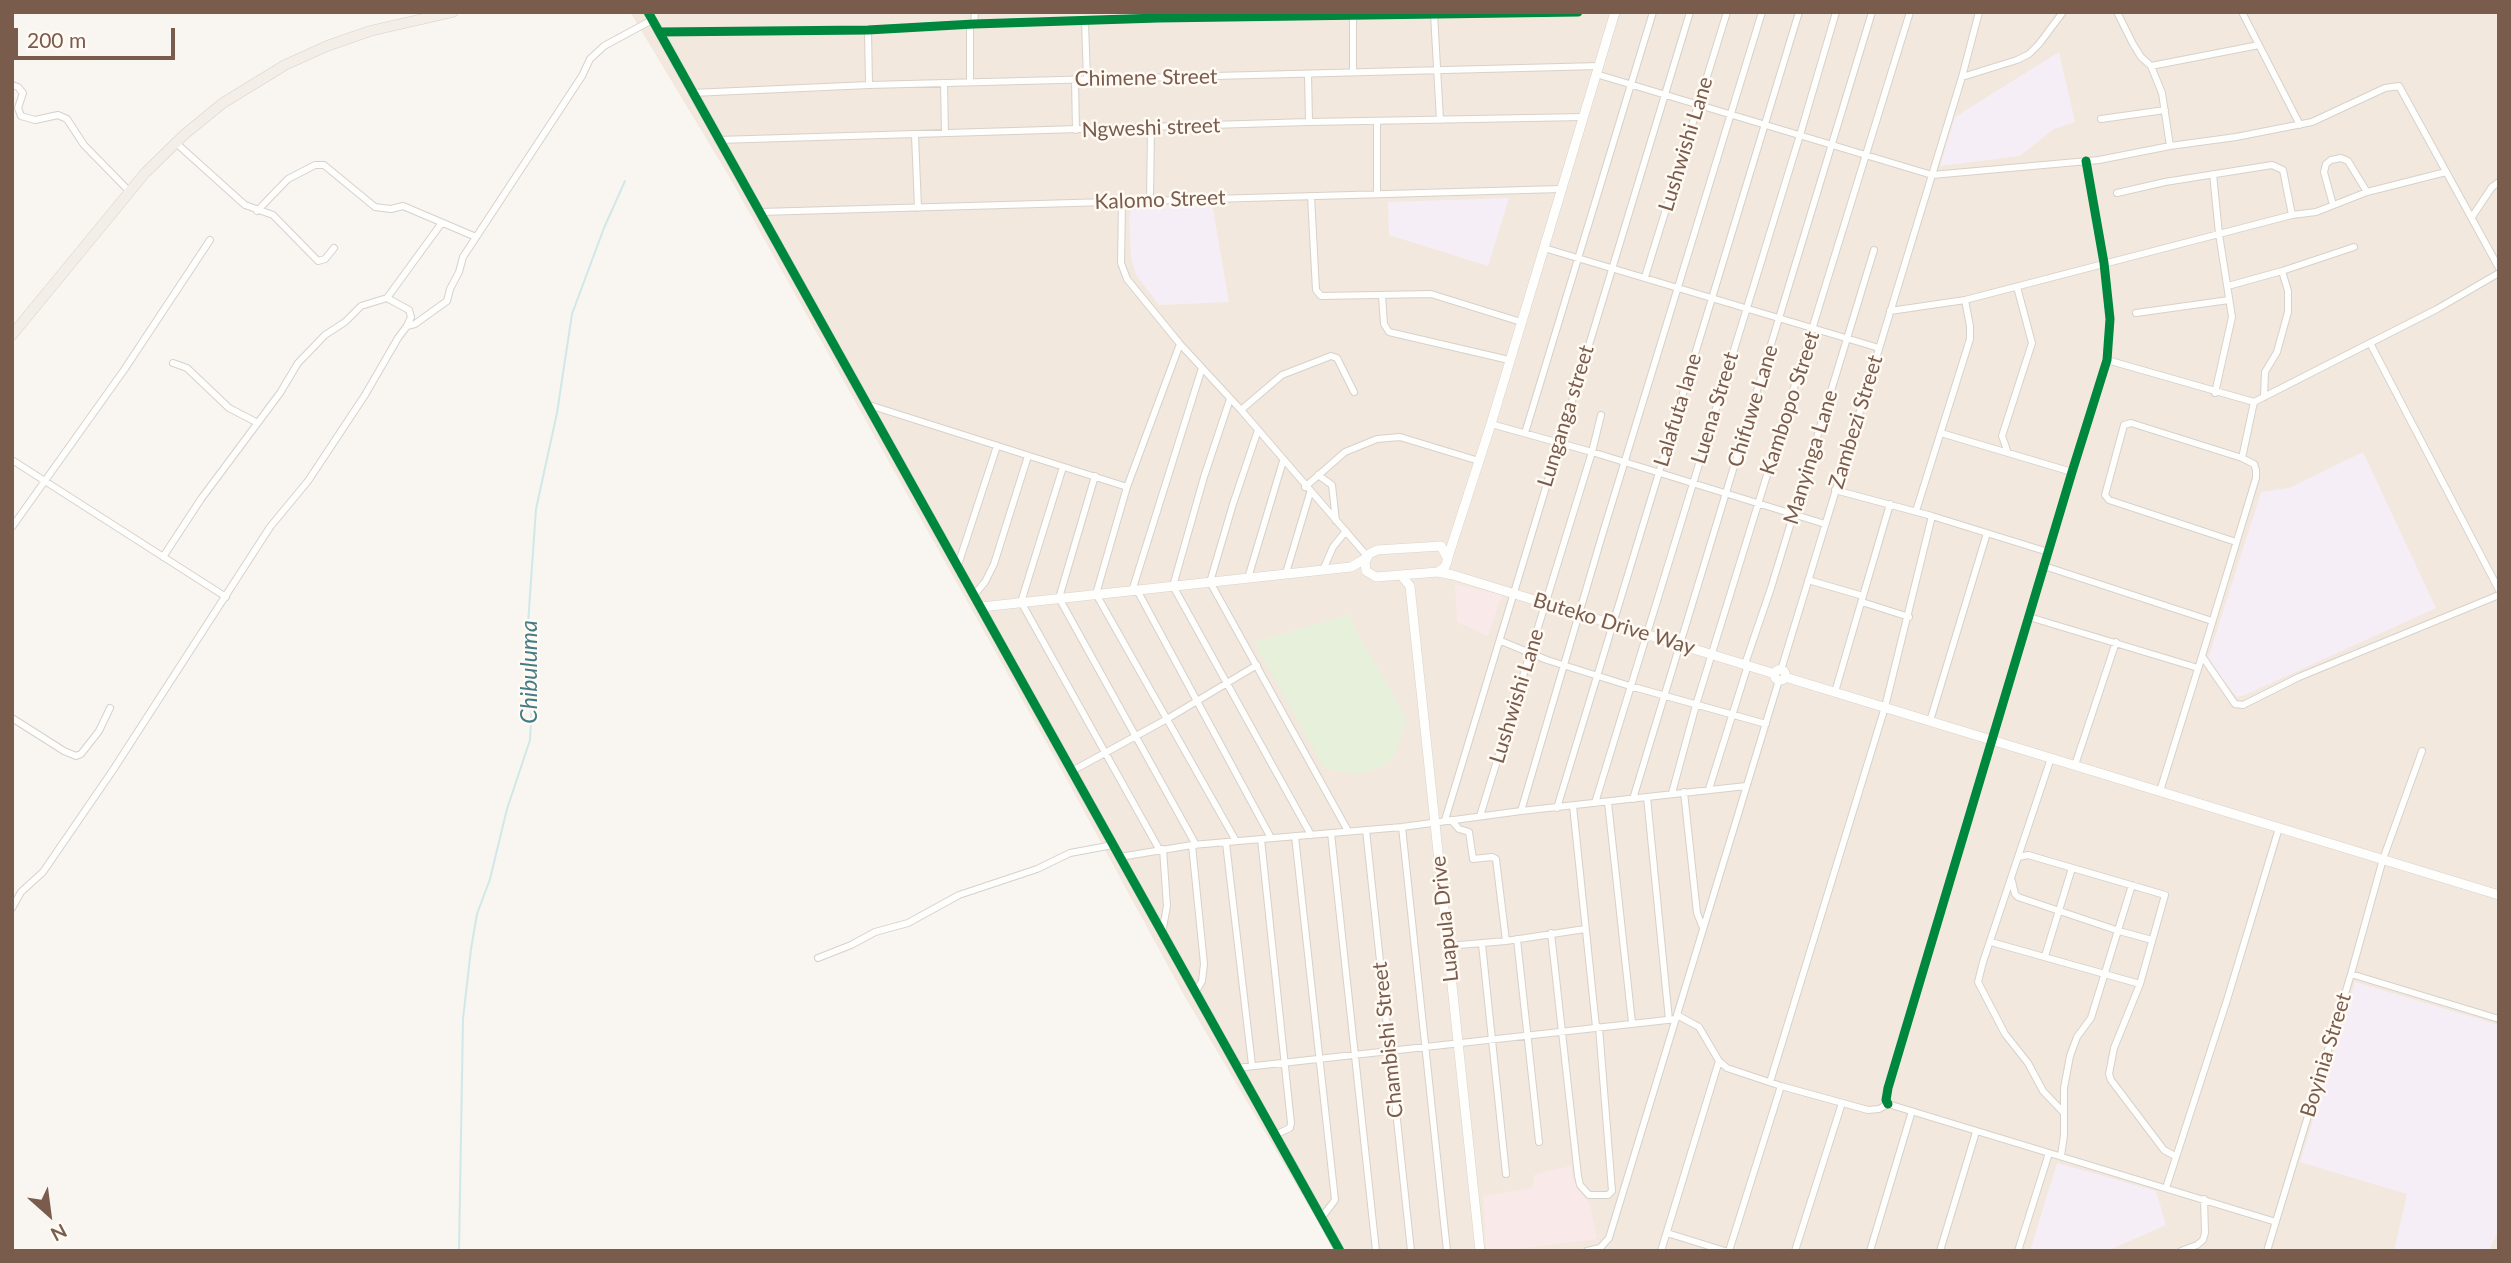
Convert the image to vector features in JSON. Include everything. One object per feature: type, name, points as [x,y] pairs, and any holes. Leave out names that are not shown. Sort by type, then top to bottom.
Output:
[{"type":"main road","points":[[12,335],[130,192],[176,143],[223,103],[285,65],[327,46],[370,31],[448,13]]},
{"type":"street","points":[[970,82],[975,12]]},
{"type":"street","points":[[659,32],[868,30],[1085,22],[1158,15],[1353,17],[1372,14],[1578,12]]},
{"type":"street","points":[[1351,567],[1376,577],[1438,572],[1447,561],[1615,12]]},
{"type":"street","points":[[1525,433],[1653,12]]},
{"type":"street","name":"Lunganga street","points":[[1443,821],[1500,641],[1689,12]]},
{"type":"street","name":"Lushwishi Lane","points":[[1645,277],[1727,12]]},
{"type":"street","points":[[1521,811],[1563,663],[1762,12]]},
{"type":"street","name":"Lalafuta lane","points":[[1557,808],[1799,12]]},
{"type":"street","name":"Luena Street","points":[[1595,803],[1836,12]]},
{"type":"street","name":"Chifuwe Lane","points":[[1633,799],[1872,12]]},
{"type":"street","name":"Kambopo Street","points":[[1672,793],[1696,705],[1814,330],[1910,12]]},
{"type":"street","name":"Zambezi Street","points":[[1587,1251],[1605,1245],[1620,1201],[1962,77],[1979,12]]},
{"type":"street","points":[[1962,77],[2029,54],[2063,12]]},
{"type":"street","points":[[2118,12],[2133,44],[2151,66],[2160,85],[2170,146]]},
{"type":"street","points":[[2242,12],[2300,125]]},
{"type":"street","points":[[1434,14],[1440,120]]},
{"type":"street","points":[[407,326],[415,324],[447,301],[450,289],[460,272],[463,257],[582,76],[594,53],[651,16],[1340,1251]]},
{"type":"street","points":[[1353,17],[1353,72]]},
{"type":"street","points":[[1085,22],[1087,79]]},
{"type":"street","points":[[868,30],[869,85]]},
{"type":"street","points":[[2151,66],[2259,45]]},
{"type":"street","points":[[1597,70],[1631,84],[1932,175],[2086,161],[2300,125],[2345,108],[2393,85],[2399,86],[2499,271],[2437,309],[2254,402],[2107,360]]},
{"type":"street","name":"Chimene Street","points":[[692,93],[1075,79],[1353,72],[1597,70]]},
{"type":"street","points":[[1308,74],[1309,122]]},
{"type":"street","points":[[1075,79],[1076,130]]},
{"type":"street","points":[[944,83],[945,133]]},
{"type":"street","points":[[12,85],[23,93],[19,108],[21,116],[35,120],[58,116],[67,120],[83,145],[130,192]]},
{"type":"street","points":[[2101,119],[2165,110]]},
{"type":"street","name":"Ngweshi street","points":[[718,140],[1309,122],[1583,117]]},
{"type":"street","points":[[1377,121],[1377,194]]},
{"type":"street","points":[[1150,200],[1151,128]]},
{"type":"street","points":[[915,135],[918,208]]},
{"type":"street","points":[[176,143],[245,205],[273,215],[318,261],[323,260],[334,248]]},
{"type":"street","points":[[2333,205],[2324,172],[2326,164],[2331,160],[2341,158],[2347,161],[2367,192]]},
{"type":"street","points":[[1888,1104],[1888,1088],[2071,472],[2107,360],[2110,319],[2104,263],[2086,161]]},
{"type":"street","points":[[257,211],[288,179],[315,165],[324,165],[375,206],[391,209],[402,206],[476,237]]},
{"type":"street","points":[[2117,193],[2272,165],[2280,167],[2285,175],[2292,215]]},
{"type":"street","points":[[1890,311],[1965,300],[2017,287],[2292,215],[2316,212],[2367,192],[2446,172]]},
{"type":"street","points":[[2213,174],[2232,322],[2215,393]]},
{"type":"street","points":[[2472,217],[2492,187],[2499,182]]},
{"type":"street","name":"Kalomo Street","points":[[760,212],[1560,189]]},
{"type":"street","points":[[1311,195],[1317,294],[1431,294],[1521,322]]},
{"type":"street","points":[[1122,202],[1121,263],[1127,279],[1180,344],[1346,531],[1366,558]]},
{"type":"street","points":[[163,557],[190,514],[280,393],[298,363],[325,335],[345,322],[364,304],[387,298],[441,223]]},
{"type":"street","points":[[12,527],[45,483],[210,240]]},
{"type":"street","points":[[2228,286],[2354,247]]},
{"type":"street","points":[[1544,248],[1879,348]]},
{"type":"street","name":"Manyinga Lane","points":[[1709,789],[1874,250]]},
{"type":"street","points":[[2264,397],[2264,372],[2277,352],[2288,312],[2288,291],[2282,271]]},
{"type":"street","points":[[2008,453],[2002,436],[2032,344],[2017,287]]},
{"type":"street","points":[[1382,296],[1384,324],[1389,332],[1509,360]]},
{"type":"street","points":[[12,908],[21,892],[43,872],[113,770],[270,527],[321,462],[407,326],[411,317],[409,310],[387,298]]},
{"type":"street","points":[[1916,511],[1970,339],[1965,300]]},
{"type":"street","points":[[2136,313],[2229,300]]},
{"type":"street","points":[[2202,656],[2235,704],[2243,705],[2299,677],[2499,592],[2370,343]]},
{"type":"street","points":[[1180,344],[1127,487],[1096,594],[1236,841]]},
{"type":"street","points":[[1241,410],[1282,375],[1331,356],[1337,358],[1354,392]]},
{"type":"street","points":[[173,363],[187,368],[229,408],[256,422]]},
{"type":"street","points":[[1202,368],[1135,591],[1271,838]]},
{"type":"street","points":[[1230,399],[1204,477],[1173,586],[1311,835]]},
{"type":"street","points":[[2242,458],[2254,402]]},
{"type":"street","points":[[866,404],[1127,487]]},
{"type":"street","name":"Lushwishi Lane","points":[[1480,816],[1601,415]]},
{"type":"street","points":[[2160,791],[2202,656],[2236,542],[2256,473],[2254,464],[2242,458],[2131,423],[2124,425],[2105,495],[2109,500],[2236,542]]},
{"type":"street","points":[[1491,424],[1592,452],[1825,524]]},
{"type":"street","points":[[1258,430],[1210,582],[1348,831]]},
{"type":"street","points":[[1941,433],[2071,472]]},
{"type":"street","points":[[1305,487],[1345,452],[1361,444],[1392,437],[1479,461]]},
{"type":"street","points":[[958,565],[997,446]]},
{"type":"street","points":[[974,595],[994,565],[1028,456]]},
{"type":"street","points":[[12,460],[226,597]]},
{"type":"street","points":[[1248,578],[1283,461]]},
{"type":"street","points":[[1063,467],[1021,602],[1161,849],[1167,906],[1162,934]]},
{"type":"street","points":[[1318,475],[1332,485],[1336,521]]},
{"type":"street","points":[[1095,476],[1059,597],[1194,845],[1204,964],[1202,981],[1195,993]]},
{"type":"street","points":[[1835,490],[1916,511],[2048,552]]},
{"type":"street","points":[[1286,573],[1310,493]]},
{"type":"street","points":[[1835,692],[1890,504]]},
{"type":"street","points":[[1770,1082],[1885,707],[1932,516]]},
{"type":"street","points":[[1322,570],[1333,547],[1346,531]]},
{"type":"street","points":[[1930,721],[1987,533]]},
{"type":"street","points":[[981,607],[1351,567],[1377,550],[1441,546],[1455,537]]},
{"type":"street","points":[[1441,546],[1453,575]]},
{"type":"street","points":[[1366,558],[1364,565],[1368,573]]},
{"type":"street","points":[[2044,566],[2212,621]]},
{"type":"street","name":"Buteko Drive Way","points":[[1438,572],[1513,592],[1612,625],[2499,895]]},
{"type":"street","points":[[1401,575],[1410,586],[1419,574]]},
{"type":"street","points":[[1808,580],[1909,617]]},
{"type":"street","name":"Luapula Drive","points":[[1410,586],[1443,821],[1447,946],[1480,1251]]},
{"type":"street","points":[[2029,617],[2198,668]]},
{"type":"street","points":[[1500,641],[1630,686],[1766,724]]},
{"type":"street","points":[[2075,765],[2116,642]]},
{"type":"street","points":[[1072,771],[1167,719],[1257,665]]},
{"type":"street","points":[[12,718],[76,756],[81,754],[99,731],[110,708]]},
{"type":"street","name":"Boyinia Street","points":[[2267,1251],[2383,859],[2422,751]]},
{"type":"street","points":[[2051,758],[1983,962],[1979,985],[2006,1034],[2028,1062],[2043,1091],[2063,1112]]},
{"type":"street","points":[[1119,858],[1194,845],[1402,827],[1746,786]]},
{"type":"street","points":[[1684,792],[1697,913],[1703,929]]},
{"type":"street","points":[[1647,797],[1674,1018]]},
{"type":"street","points":[[1608,802],[1632,1023]]},
{"type":"street","points":[[1573,806],[1598,1027],[1611,1193],[1612,1197],[1620,1201]]},
{"type":"street","points":[[1443,821],[1469,832],[1474,859],[1496,859],[1506,941]]},
{"type":"street","points":[[1402,827],[1447,1251]]},
{"type":"street","points":[[2166,1188],[2279,828]]},
{"type":"street","name":"Chambishi Street","points":[[1366,830],[1411,1251]]},
{"type":"street","points":[[1331,833],[1376,1251]]},
{"type":"street","points":[[2025,835],[2033,856]]},
{"type":"street","points":[[1295,836],[1335,1200],[1321,1217]]},
{"type":"street","points":[[1261,839],[1292,1125],[1275,1135]]},
{"type":"street","points":[[1226,843],[1252,1065]]},
{"type":"street","points":[[818,958],[875,932],[908,923],[959,895],[1037,869],[1070,853],[1113,845]]},
{"type":"street","points":[[2019,857],[2033,856],[2165,895],[2140,984],[2114,1048],[2109,1074],[2164,1150],[2175,1156]]},
{"type":"street","points":[[2045,956],[2072,868]]},
{"type":"street","points":[[2012,877],[2016,896],[2119,932],[2152,940]]},
{"type":"street","points":[[2061,1156],[2065,1079],[2070,1056],[2077,1037],[2091,1018],[2132,885]]},
{"type":"street","points":[[1447,946],[1482,944],[1586,929]]},
{"type":"street","points":[[1551,933],[1579,1181],[1589,1195],[1611,1193]]},
{"type":"street","points":[[1517,939],[1539,1142]]},
{"type":"street","points":[[1991,942],[2140,984]]},
{"type":"street","points":[[1482,944],[1506,1174]]},
{"type":"street","points":[[2351,974],[2499,1019]]},
{"type":"street","points":[[1237,1068],[1528,1037],[1674,1018],[1699,1027],[1719,1061],[1727,1068],[1842,1103],[1874,1110],[1888,1104],[2276,1222]]},
{"type":"street","points":[[1661,1251],[1719,1061]]},
{"type":"street","points":[[1667,1233],[1727,1251],[1781,1086]]},
{"type":"street","points":[[1795,1251],[1842,1103]]},
{"type":"street","points":[[1870,1251],[1912,1111]]},
{"type":"street","points":[[1940,1251],[1976,1132]]},
{"type":"street","points":[[2018,1251],[2049,1153]]},
{"type":"street","points":[[2181,1251],[2203,1240],[2204,1199]]},
{"type":"shaded area","points":[[630,12],[2499,12],[2499,1251],[1333,1251],[1185,997],[1060,767],[730,178]]},
{"type":"shaded area","points":[[2059,52],[2075,122],[2054,129],[2020,156],[1940,166],[1955,117]]},
{"type":"shaded area","points":[[1509,198],[1488,266],[1389,235],[1388,202]]},
{"type":"shaded area","points":[[1212,204],[1229,302],[1159,305],[1136,275],[1131,258],[1129,216],[1132,210],[1149,210],[1150,206]]},
{"type":"shaded area","points":[[2363,452],[2436,608],[2237,697],[2207,662],[2261,492],[2289,488]]},
{"type":"shaded area","points":[[1455,584],[1502,595],[1488,636],[1457,622]]},
{"type":"shaded area","points":[[2355,982],[2499,1025],[2499,1229],[2489,1251],[2394,1251],[2407,1194],[2300,1162]]},
{"type":"shaded area","points":[[2057,1163],[2156,1191],[2166,1225],[2107,1251],[2030,1251]]},
{"type":"shaded area","points":[[1571,1166],[1573,1180],[1590,1205],[1597,1239],[1501,1251],[1486,1250],[1483,1196],[1532,1188],[1535,1174]]},
{"type":"green space","points":[[1352,614],[1352,623],[1407,719],[1395,755],[1382,767],[1356,774],[1324,768],[1254,642]]},
{"type":"waterway","name":"Chibuluma","points":[[459,1251],[463,1019],[477,914],[490,879],[507,809],[530,740],[534,662],[528,624],[536,509],[557,413],[572,314],[604,228],[625,181]]},
{"type":"cycle path","points":[[648,12],[1340,1251]]},
{"type":"cycle path","points":[[659,32],[868,30],[1158,18],[1578,12]]},
{"type":"cycle path","points":[[1888,1104],[1888,1088],[2107,360],[2110,319],[2104,263],[2086,161]]}]
